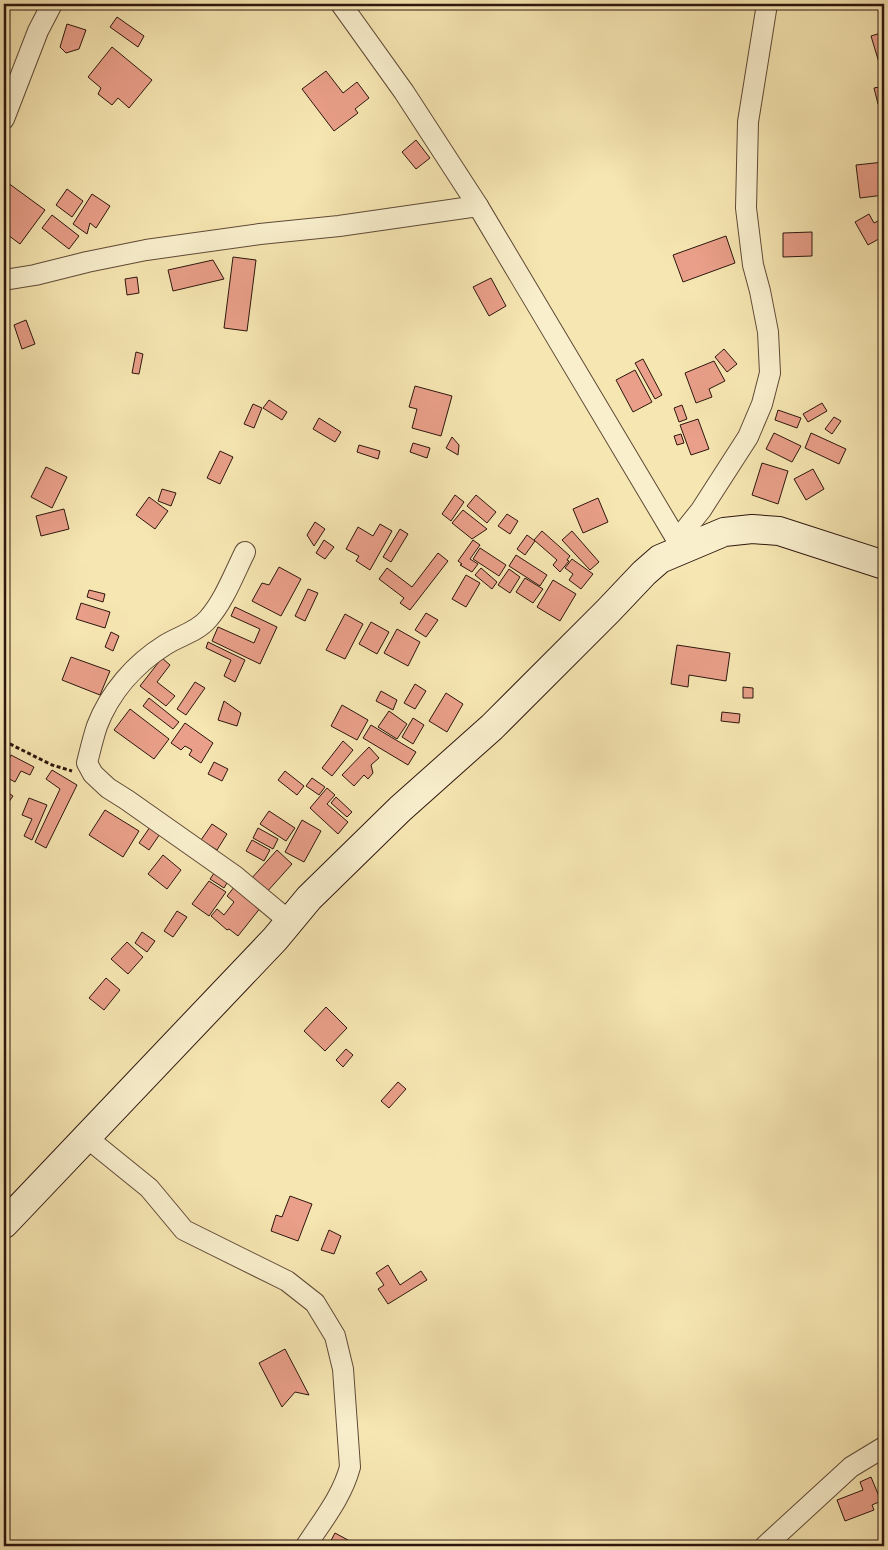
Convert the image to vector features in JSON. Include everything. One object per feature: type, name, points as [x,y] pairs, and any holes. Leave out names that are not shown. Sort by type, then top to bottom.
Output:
[{"type":"main road","points":[[4,1224],[275,939],[309,898],[400,809],[492,726],[660,559],[680,545],[724,532],[752,529],[779,531],[884,565]]},
{"type":"street","points":[[4,119],[38,30],[52,4]]},
{"type":"street","points":[[341,4],[404,92],[478,206],[680,545],[748,437],[762,404],[770,373],[768,332],[753,265],[746,208],[748,122],[767,4]]},
{"type":"street","points":[[4,280],[36,275],[146,250],[260,234],[339,226],[478,206]]},
{"type":"street","points":[[244,552],[221,598],[207,620],[189,634],[165,645],[135,669],[114,692],[98,726],[87,763],[94,774],[108,788],[234,876],[289,921]]},
{"type":"street","points":[[86,1137],[149,1188],[184,1230],[287,1281],[315,1303],[335,1336],[343,1369],[350,1467],[339,1496],[306,1546]]},
{"type":"street","points":[[764,1546],[852,1467],[884,1448]]},
{"type":"path","points":[[4,741],[52,765]]},
{"type":"building","points":[[862,4],[884,4],[884,5],[863,9]]},
{"type":"building","points":[[117,17],[144,36],[138,47],[110,27]]},
{"type":"building","points":[[67,24],[86,30],[79,49],[66,53],[60,47]]},
{"type":"building","points":[[884,32],[884,65],[880,66],[871,36]]},
{"type":"building","points":[[112,47],[152,80],[129,108],[118,98],[112,105],[98,94],[101,88],[88,77]]},
{"type":"building","points":[[326,71],[343,93],[357,82],[369,98],[355,109],[358,113],[334,131],[302,89]]},
{"type":"building","points":[[884,86],[884,103],[878,104],[874,88]]},
{"type":"building","points":[[416,140],[430,158],[416,169],[402,152]]},
{"type":"building","points":[[884,162],[884,195],[860,198],[856,165]]},
{"type":"building","points":[[4,180],[45,210],[20,244],[4,232]]},
{"type":"building","points":[[67,189],[83,201],[72,217],[56,205]]},
{"type":"building","points":[[92,194],[110,206],[96,228],[90,223],[87,234],[73,224]]},
{"type":"building","points":[[869,214],[874,223],[884,218],[884,236],[868,245],[855,222]]},
{"type":"building","points":[[52,215],[79,236],[69,249],[42,228]]},
{"type":"building","points":[[812,232],[812,256],[783,257],[783,233]]},
{"type":"building","points":[[726,236],[735,263],[683,282],[673,255]]},
{"type":"building","points":[[233,257],[256,260],[247,331],[224,328]]},
{"type":"building","points":[[213,260],[224,279],[173,291],[168,270]]},
{"type":"building","points":[[137,277],[139,293],[127,295],[125,279]]},
{"type":"building","points":[[491,278],[506,306],[489,316],[473,287]]},
{"type":"building","points":[[26,320],[35,344],[22,349],[14,325]]},
{"type":"building","points":[[724,349],[737,364],[727,372],[715,357]]},
{"type":"building","points":[[136,352],[143,354],[139,374],[132,373]]},
{"type":"building","points":[[643,359],[662,395],[655,399],[635,363]]},
{"type":"building","points":[[714,361],[725,381],[709,389],[712,397],[696,403],[685,373]]},
{"type":"building","points":[[635,370],[652,402],[633,412],[616,380]]},
{"type":"building","points":[[415,386],[452,396],[441,436],[412,428],[417,409],[409,407]]},
{"type":"building","points":[[269,400],[287,412],[282,420],[263,408]]},
{"type":"building","points":[[822,403],[827,411],[808,422],[803,414]]},
{"type":"building","points":[[253,404],[262,408],[254,428],[244,424]]},
{"type":"building","points":[[682,405],[687,419],[679,422],[674,408]]},
{"type":"building","points":[[778,410],[801,418],[797,428],[775,420]]},
{"type":"building","points":[[834,417],[841,421],[832,434],[825,429]]},
{"type":"building","points":[[319,418],[341,432],[335,442],[313,429]]},
{"type":"building","points":[[698,419],[709,449],[691,455],[680,425]]},
{"type":"building","points":[[774,433],[801,446],[792,462],[766,449]]},
{"type":"building","points":[[811,433],[846,449],[839,464],[805,448]]},
{"type":"building","points":[[681,434],[684,443],[677,445],[674,436]]},
{"type":"building","points":[[452,437],[459,445],[458,455],[446,448]]},
{"type":"building","points":[[413,443],[430,448],[427,458],[410,452]]},
{"type":"building","points":[[359,445],[380,451],[378,459],[357,452]]},
{"type":"building","points":[[220,451],[233,457],[220,484],[207,478]]},
{"type":"building","points":[[762,463],[788,471],[778,504],[752,495]]},
{"type":"building","points":[[46,467],[67,477],[52,508],[31,497]]},
{"type":"building","points":[[813,469],[824,489],[806,500],[794,479]]},
{"type":"building","points":[[162,489],[176,493],[171,506],[158,501]]},
{"type":"building","points":[[455,495],[464,502],[451,521],[442,514]]},
{"type":"building","points":[[476,495],[496,512],[487,523],[467,506]]},
{"type":"building","points":[[149,497],[168,511],[155,529],[136,515]]},
{"type":"building","points":[[598,498],[608,522],[583,533],[573,509]]},
{"type":"building","points":[[64,509],[69,529],[41,536],[36,516]]},
{"type":"building","points":[[463,510],[487,529],[472,539],[452,523]]},
{"type":"building","points":[[507,514],[518,521],[510,534],[498,526]]},
{"type":"building","points":[[315,522],[325,529],[314,546],[307,535]]},
{"type":"building","points":[[380,524],[392,531],[370,570],[356,561],[359,556],[346,549],[358,527],[373,536]]},
{"type":"building","points":[[400,529],[408,534],[391,562],[383,557]]},
{"type":"building","points":[[542,531],[570,556],[567,560],[569,561],[560,572],[553,565],[557,560],[534,540]]},
{"type":"building","points":[[572,531],[599,562],[590,570],[562,540]]},
{"type":"building","points":[[527,535],[535,541],[525,555],[517,549]]},
{"type":"building","points":[[324,540],[334,547],[325,559],[316,553]]},
{"type":"building","points":[[473,540],[480,545],[470,559],[478,564],[472,572],[460,565],[462,564],[458,561]]},
{"type":"building","points":[[480,548],[506,565],[499,576],[473,559]]},
{"type":"building","points":[[438,553],[448,561],[410,610],[400,603],[404,598],[379,579],[387,568],[412,587]]},
{"type":"building","points":[[516,555],[547,575],[540,586],[509,566]]},
{"type":"building","points":[[572,559],[593,574],[581,589],[569,580],[573,574],[565,568]]},
{"type":"building","points":[[279,567],[301,579],[281,616],[252,601],[262,583],[269,585]]},
{"type":"building","points":[[481,568],[497,582],[492,589],[475,575]]},
{"type":"building","points":[[509,569],[520,577],[510,593],[498,585]]},
{"type":"building","points":[[466,575],[480,583],[466,607],[452,599]]},
{"type":"building","points":[[525,578],[543,589],[533,603],[516,592]]},
{"type":"building","points":[[553,580],[576,594],[560,621],[537,607]]},
{"type":"building","points":[[308,589],[318,593],[305,621],[295,616]]},
{"type":"building","points":[[89,590],[105,594],[103,602],[87,597]]},
{"type":"building","points":[[81,603],[110,612],[105,628],[76,619]]},
{"type":"building","points":[[235,607],[277,627],[260,664],[212,641],[218,627],[254,643],[260,629],[231,616]]},
{"type":"building","points":[[426,613],[438,620],[426,637],[415,630]]},
{"type":"building","points":[[345,614],[363,624],[345,659],[326,650]]},
{"type":"building","points":[[371,622],[389,632],[377,654],[359,644]]},
{"type":"building","points":[[397,629],[420,642],[408,666],[384,653]]},
{"type":"building","points":[[111,632],[119,636],[113,651],[105,647]]},
{"type":"building","points":[[208,642],[245,660],[235,682],[224,676],[231,660],[206,648]]},
{"type":"building","points":[[677,645],[730,653],[726,681],[689,675],[688,687],[671,684]]},
{"type":"building","points":[[71,657],[110,671],[100,695],[62,680]]},
{"type":"building","points":[[162,658],[170,665],[157,682],[175,696],[166,706],[140,686]]},
{"type":"building","points":[[195,682],[205,688],[186,715],[177,709]]},
{"type":"building","points":[[415,684],[426,691],[415,709],[404,703]]},
{"type":"building","points":[[743,687],[753,688],[753,698],[743,698]]},
{"type":"building","points":[[381,691],[397,700],[393,710],[376,701]]},
{"type":"building","points":[[446,693],[463,704],[447,732],[429,721]]},
{"type":"building","points":[[149,698],[179,722],[173,729],[143,706]]},
{"type":"building","points":[[224,701],[241,713],[237,726],[218,720]]},
{"type":"building","points":[[342,705],[368,720],[357,740],[331,726]]},
{"type":"building","points":[[130,709],[169,739],[154,759],[114,730]]},
{"type":"building","points":[[389,711],[407,724],[397,739],[378,727]]},
{"type":"building","points":[[722,712],[740,714],[739,723],[721,721]]},
{"type":"building","points":[[413,718],[424,725],[413,744],[402,737]]},
{"type":"building","points":[[185,723],[213,743],[201,763],[189,755],[192,750],[185,746],[181,750],[171,743]]},
{"type":"building","points":[[371,725],[416,752],[408,765],[363,738]]},
{"type":"building","points":[[343,741],[353,750],[332,776],[322,768]]},
{"type":"building","points":[[369,747],[379,758],[371,765],[373,773],[368,779],[364,775],[354,786],[342,775]]},
{"type":"building","points":[[11,755],[34,767],[30,775],[21,771],[15,782],[4,776],[4,769]]},
{"type":"building","points":[[214,762],[228,769],[222,781],[208,774]]},
{"type":"building","points":[[52,770],[77,785],[46,848],[35,842],[60,789],[46,779]]},
{"type":"building","points":[[285,771],[304,786],[297,795],[278,780]]},
{"type":"building","points":[[312,778],[325,787],[319,795],[306,786]]},
{"type":"building","points":[[327,788],[335,795],[327,804],[348,822],[338,834],[310,808]]},
{"type":"building","points":[[4,790],[13,796],[4,809]]},
{"type":"building","points":[[336,797],[352,812],[347,817],[331,803]]},
{"type":"building","points":[[29,798],[47,805],[32,840],[24,836],[32,819],[22,815]]},
{"type":"building","points":[[105,810],[139,831],[123,857],[89,835]]},
{"type":"building","points":[[269,811],[295,828],[286,841],[260,824]]},
{"type":"building","points":[[302,820],[321,831],[304,862],[285,852]]},
{"type":"building","points":[[212,824],[227,834],[217,850],[201,840]]},
{"type":"building","points":[[150,827],[160,834],[149,850],[139,843]]},
{"type":"building","points":[[258,828],[278,839],[273,849],[253,838]]},
{"type":"building","points":[[252,840],[270,850],[264,861],[246,851]]},
{"type":"building","points":[[277,850],[292,864],[265,894],[250,880]]},
{"type":"building","points":[[163,855],[181,870],[167,889],[148,874]]},
{"type":"building","points":[[217,869],[230,878],[224,888],[210,879]]},
{"type":"building","points":[[209,881],[226,892],[209,916],[192,904]]},
{"type":"building","points":[[235,886],[261,907],[238,936],[229,929],[227,930],[211,916],[217,909],[224,915],[234,902],[227,896]]},
{"type":"building","points":[[177,911],[187,917],[173,937],[164,931]]},
{"type":"building","points":[[142,932],[155,941],[147,952],[135,943]]},
{"type":"building","points":[[127,942],[143,957],[128,974],[111,959]]},
{"type":"building","points":[[106,978],[120,990],[104,1010],[89,998]]},
{"type":"building","points":[[326,1007],[347,1028],[325,1051],[304,1031]]},
{"type":"building","points":[[346,1049],[353,1055],[343,1067],[336,1060]]},
{"type":"building","points":[[398,1082],[406,1089],[389,1108],[381,1101]]},
{"type":"building","points":[[290,1196],[312,1204],[298,1241],[271,1231],[276,1215],[282,1217]]},
{"type":"building","points":[[329,1230],[341,1236],[334,1254],[321,1250]]},
{"type":"building","points":[[388,1265],[400,1285],[421,1271],[427,1280],[388,1304],[378,1289],[384,1285],[376,1273]]},
{"type":"building","points":[[285,1349],[309,1395],[295,1392],[282,1407],[259,1363]]},
{"type":"building","points":[[871,1477],[881,1501],[872,1505],[874,1510],[845,1521],[837,1500],[863,1490],[860,1482]]},
{"type":"building","points":[[335,1533],[359,1546],[328,1546]]}]
